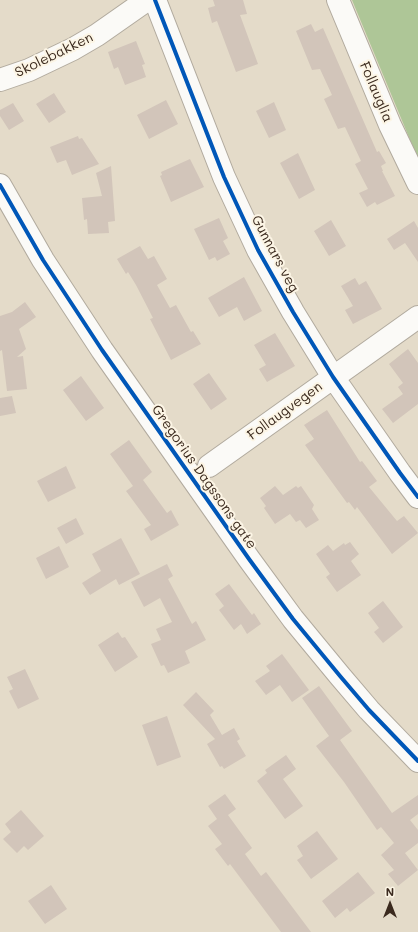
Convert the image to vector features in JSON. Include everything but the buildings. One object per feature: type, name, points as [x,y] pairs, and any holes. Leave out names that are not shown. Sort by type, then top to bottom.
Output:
[{"type":"street","name":"Skolebakken","points":[[0,80],[29,70],[73,49],[97,35],[147,0]]},
{"type":"street","name":"Gunnars veg","points":[[155,0],[165,30],[227,184],[262,257],[293,312],[333,377],[400,474],[418,497]]},
{"type":"street","name":"Follauglia","points":[[338,0],[390,125],[418,183]]},
{"type":"street","name":"Gregorius Dagssons gate","points":[[0,185],[44,260],[102,350],[249,559],[293,619],[340,676],[369,710],[418,761]]},
{"type":"street","name":"Follaugvegen","points":[[209,466],[418,317]]},
{"type":"green space","points":[[352,0],[418,0],[418,159]]},
{"type":"cycle path","points":[[155,0],[224,177],[258,250],[293,312],[333,377],[418,497]]},
{"type":"cycle path","points":[[0,185],[43,260],[102,350],[249,559],[293,619],[340,676],[369,710],[418,761]]}]
